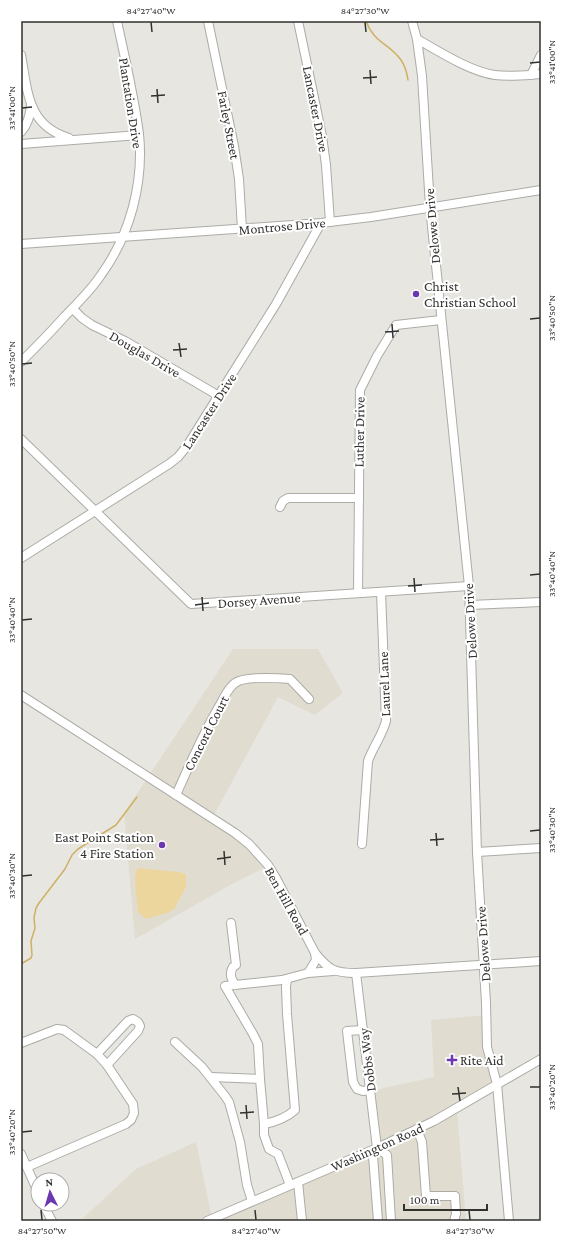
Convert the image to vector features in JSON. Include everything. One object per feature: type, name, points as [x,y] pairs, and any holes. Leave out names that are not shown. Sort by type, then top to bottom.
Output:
[{"type":"street","name":"Plantation Drive","points":[[21,362],[73,309],[101,276],[115,254],[131,215],[137,187],[139,135],[117,21]]},
{"type":"street","name":"Farley Street","points":[[208,21],[234,146],[239,179],[242,229]]},
{"type":"street","name":"Lancaster Drive","points":[[298,21],[322,136],[326,165],[330,222]]},
{"type":"street","name":"Delowe Drive","points":[[412,21],[417,39],[422,76],[430,207],[469,586],[477,852],[484,964],[487,1047],[498,1084],[509,1221]]},
{"type":"street","points":[[417,39],[482,72],[503,76],[541,74]]},
{"type":"street","points":[[21,55],[31,105],[38,118],[47,128],[58,135],[74,140]]},
{"type":"street","points":[[531,75],[541,56]]},
{"type":"street","points":[[21,132],[30,115],[31,105]]},
{"type":"street","points":[[21,144],[139,135]]},
{"type":"street","name":"Montrose Drive","points":[[21,244],[321,223],[541,190]]},
{"type":"street","name":"Lancaster Drive","points":[[21,558],[178,458],[188,446],[276,304],[321,223]]},
{"type":"street","name":"Douglas Drive","points":[[73,309],[92,325],[125,341],[219,396]]},
{"type":"street","name":"Luther Drive","points":[[358,593],[360,390],[396,325],[441,320]]},
{"type":"street","name":"Dorsey Avenue","points":[[21,439],[190,604],[469,586]]},
{"type":"street","points":[[280,507],[283,501],[288,498],[358,498]]},
{"type":"street","name":"Laurel Lane","points":[[362,844],[368,761],[370,754],[383,731],[386,721],[381,592]]},
{"type":"street","points":[[470,606],[541,602]]},
{"type":"street","name":"Concord Court","points":[[176,795],[209,724],[230,688],[236,682],[271,678],[290,679],[309,699]]},
{"type":"street","name":"Ben Hill Road","points":[[21,696],[235,833],[249,844],[261,857],[276,878],[315,953],[323,963],[333,971]]},
{"type":"street","points":[[477,852],[541,848]]},
{"type":"street","points":[[231,923],[236,965],[230,973],[235,985]]},
{"type":"street","points":[[308,973],[316,960],[315,953]]},
{"type":"street","points":[[302,1221],[294,1183],[278,1154],[270,1149],[264,1135],[258,1044],[254,1034],[226,986],[287,979],[308,973],[333,971],[356,973],[541,961]]},
{"type":"street","name":"Dobbs Way","points":[[356,973],[377,1148]]},
{"type":"street","points":[[264,1124],[283,1118],[294,1110],[286,994],[287,979]]},
{"type":"street","points":[[97,1054],[128,1021],[133,1019],[138,1022],[140,1026],[138,1031],[107,1065]]},
{"type":"street","points":[[21,1043],[57,1029],[64,1030],[97,1054],[107,1065],[133,1104],[134,1113],[131,1120],[126,1124],[27,1167]]},
{"type":"street","points":[[363,1030],[347,1031],[352,1075],[353,1082],[357,1089],[363,1091],[370,1090]]},
{"type":"street","points":[[175,1042],[202,1067],[226,1096],[229,1102],[240,1142],[247,1185],[252,1201]]},
{"type":"street","name":"Washington Road","points":[[207,1221],[377,1148],[434,1121],[541,1059]]},
{"type":"street","points":[[210,1078],[260,1079]]},
{"type":"street","points":[[417,1129],[422,1142],[426,1196],[455,1196],[456,1214],[454,1221]]},
{"type":"street","points":[[378,1221],[373,1156],[377,1148],[387,1155],[391,1221]]},
{"type":"street","points":[[21,1154],[30,1174]]},
{"type":"street","points":[[47,1212],[52,1221]]},
{"type":"shaded area","points":[[233,649],[318,649],[343,693],[315,715],[278,697],[214,815],[270,865],[232,884],[135,939],[124,813]]},
{"type":"shaded area","points":[[138,868],[186,874],[186,887],[174,909],[167,913],[146,919],[138,912],[135,877]]},
{"type":"shaded area","points":[[486,1015],[487,1048],[500,1084],[457,1110],[466,1221],[80,1221],[136,1169],[196,1142],[212,1218],[377,1144],[371,1091],[434,1077],[431,1020]]},
{"type":"waterway","points":[[366,21],[373,34],[392,50],[401,60],[406,70],[408,80]]},
{"type":"waterway","points":[[21,964],[31,958],[32,955],[31,941],[35,928],[34,918],[36,908],[65,869],[72,855],[78,849],[116,825],[137,797]]},
{"type":"place","name":"Christ Christian School","points":[[416,294]]},
{"type":"place","name":"East Point Station 4 Fire Station","points":[[162,845]]},
{"type":"place","name":"Rite Aid","points":[[452,1060]]}]
